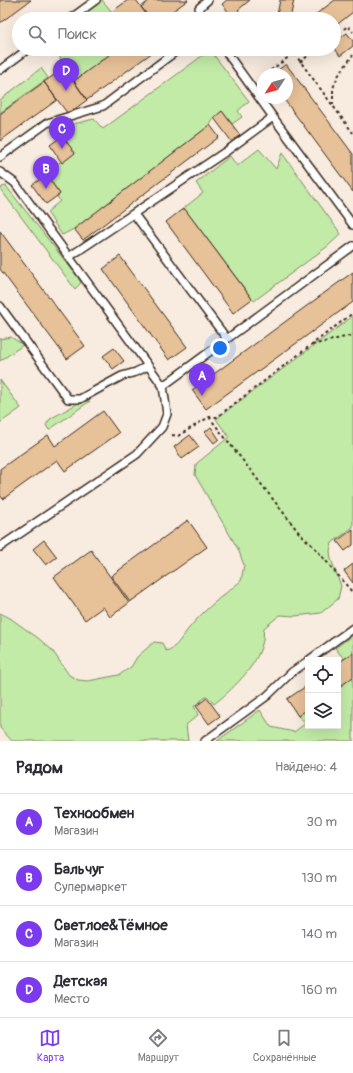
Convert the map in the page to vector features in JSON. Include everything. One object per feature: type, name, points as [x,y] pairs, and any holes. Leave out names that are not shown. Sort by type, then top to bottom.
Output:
[{"type":"lane","points":[[80,12],[96,0]]},
{"type":"lane","points":[[200,12],[199,8],[208,0]]},
{"type":"lane","points":[[0,70],[19,56]]},
{"type":"lane","points":[[0,157],[47,123],[103,106],[171,56]]},
{"type":"lane","points":[[229,56],[353,225]]},
{"type":"lane","points":[[69,257],[228,150],[273,117]]},
{"type":"lane","points":[[0,172],[15,182],[163,386],[167,414],[162,427],[137,454],[0,548]]},
{"type":"lane","points":[[134,214],[227,339]]},
{"type":"lane","points":[[163,386],[353,246]]},
{"type":"lane","points":[[0,306],[68,399],[80,399],[122,376],[136,372],[148,366]]},
{"type":"lane","points":[[313,657],[353,628]]},
{"type":"lane","points":[[205,741],[267,696],[292,672],[305,663]]},
{"type":"path","points":[[341,31],[348,26],[353,32]]},
{"type":"path","points":[[333,106],[333,88],[338,76],[353,55]]},
{"type":"path","points":[[274,68],[290,56]]},
{"type":"path","points":[[296,56],[353,133]]},
{"type":"path","points":[[300,62],[308,56]]},
{"type":"path","points":[[172,435],[178,436],[209,417],[217,417],[353,313]]},
{"type":"path","points":[[311,345],[353,335]]},
{"type":"path","points":[[209,417],[300,534],[315,548],[353,593]]},
{"type":"green space","points":[[102,0],[112,12],[86,12]]},
{"type":"green space","points":[[59,56],[108,56],[74,81],[64,68]]},
{"type":"green space","points":[[202,56],[215,56],[249,101],[238,111],[242,117],[232,124],[222,111],[214,118],[210,125],[74,229],[62,235],[47,212],[60,201],[57,196],[60,194],[45,172],[75,153],[62,136],[61,127],[94,119],[103,129]]},
{"type":"green space","points":[[41,68],[48,78],[0,113],[0,100]]},
{"type":"green space","points":[[259,149],[276,169],[282,153],[341,234],[328,246],[254,301],[184,208],[203,193],[196,183],[230,156],[237,166]]},
{"type":"green space","points":[[6,186],[77,276],[81,283],[75,289],[1,190],[2,187]]},
{"type":"green space","points":[[353,316],[353,527],[332,543],[330,551],[331,559],[341,586],[338,599],[321,613],[295,616],[280,615],[264,628],[263,640],[255,661],[242,677],[214,704],[207,696],[194,706],[198,715],[186,725],[188,741],[12,741],[0,728],[0,613],[10,618],[52,650],[69,675],[78,680],[88,681],[119,675],[131,667],[137,657],[154,642],[162,643],[166,651],[175,646],[205,611],[241,581],[244,565],[238,549],[195,475],[196,464],[229,437],[216,419]]},
{"type":"green space","points":[[11,337],[23,345],[0,361],[0,339]]},
{"type":"green space","points":[[0,380],[21,408],[0,423]]},
{"type":"green space","points":[[82,401],[90,401],[49,430],[46,425],[50,419]]},
{"type":"green space","points":[[353,635],[353,653],[344,659],[335,648]]},
{"type":"green space","points":[[353,677],[353,741],[217,741],[260,710],[271,727],[294,732],[305,724],[305,729],[341,729],[341,686]]},
{"type":"green space","points":[[305,711],[305,722],[298,716]]},
{"type":"building","points":[[0,0],[31,0],[15,12],[12,12],[12,14],[0,23]]},
{"type":"building","points":[[128,0],[136,0],[145,12],[112,12]]},
{"type":"building","points":[[150,0],[188,0],[172,12],[145,12],[141,7]]},
{"type":"building","points":[[227,0],[250,0],[238,10],[240,12],[228,12],[222,4]]},
{"type":"building","points":[[280,0],[294,0],[291,12],[278,12]]},
{"type":"building","points":[[335,0],[353,0],[353,12],[341,21],[341,12],[319,12]]},
{"type":"building","points":[[347,33],[353,41],[353,46],[341,55],[341,37]]},
{"type":"building","points":[[108,56],[148,56],[87,100],[74,81]]},
{"type":"building","points":[[286,64],[289,68],[281,68]]},
{"type":"building","points":[[64,68],[87,100],[68,114],[44,82]]},
{"type":"building","points":[[293,73],[353,154],[353,192],[287,104],[293,104]]},
{"type":"building","points":[[44,82],[57,100],[0,141],[0,114]]},
{"type":"building","points":[[222,111],[240,135],[232,142],[214,118]]},
{"type":"building","points":[[210,125],[219,137],[83,240],[74,229]]},
{"type":"building","points":[[62,136],[75,153],[62,163],[50,145]]},
{"type":"building","points":[[46,175],[60,194],[46,204],[32,185]]},
{"type":"building","points":[[184,208],[252,299],[233,313],[166,222]]},
{"type":"building","points":[[0,231],[85,346],[67,359],[0,269]]},
{"type":"building","points":[[120,256],[187,347],[169,360],[103,269]]},
{"type":"building","points":[[353,272],[353,302],[206,409],[192,390]]},
{"type":"building","points":[[114,348],[124,361],[113,369],[103,356]]},
{"type":"building","points":[[103,411],[119,433],[65,471],[57,460],[3,499],[0,495],[0,469],[48,435],[55,446]]},
{"type":"building","points":[[211,427],[219,439],[214,443],[205,432]]},
{"type":"building","points":[[190,435],[199,447],[182,459],[174,447]]},
{"type":"building","points":[[188,520],[207,547],[130,602],[111,576]]},
{"type":"building","points":[[353,529],[353,545],[345,551],[337,541]]},
{"type":"building","points":[[44,540],[57,557],[46,565],[33,549]]},
{"type":"building","points":[[91,550],[129,603],[110,617],[103,607],[85,620],[54,577]]},
{"type":"building","points":[[353,564],[353,583],[344,571]]},
{"type":"building","points":[[353,653],[353,677],[341,686],[341,661]]},
{"type":"building","points":[[305,687],[305,711],[298,716],[287,699]]},
{"type":"building","points":[[207,698],[220,716],[209,724],[196,706]]},
{"type":"place","name":"Детская","points":[[66,91]]},
{"type":"place","name":"Светлое&Тёмное","points":[[62,149]]},
{"type":"place","name":"Бальчуг","points":[[46,189]]},
{"type":"place","name":"Технообмен","points":[[202,396]]}]
